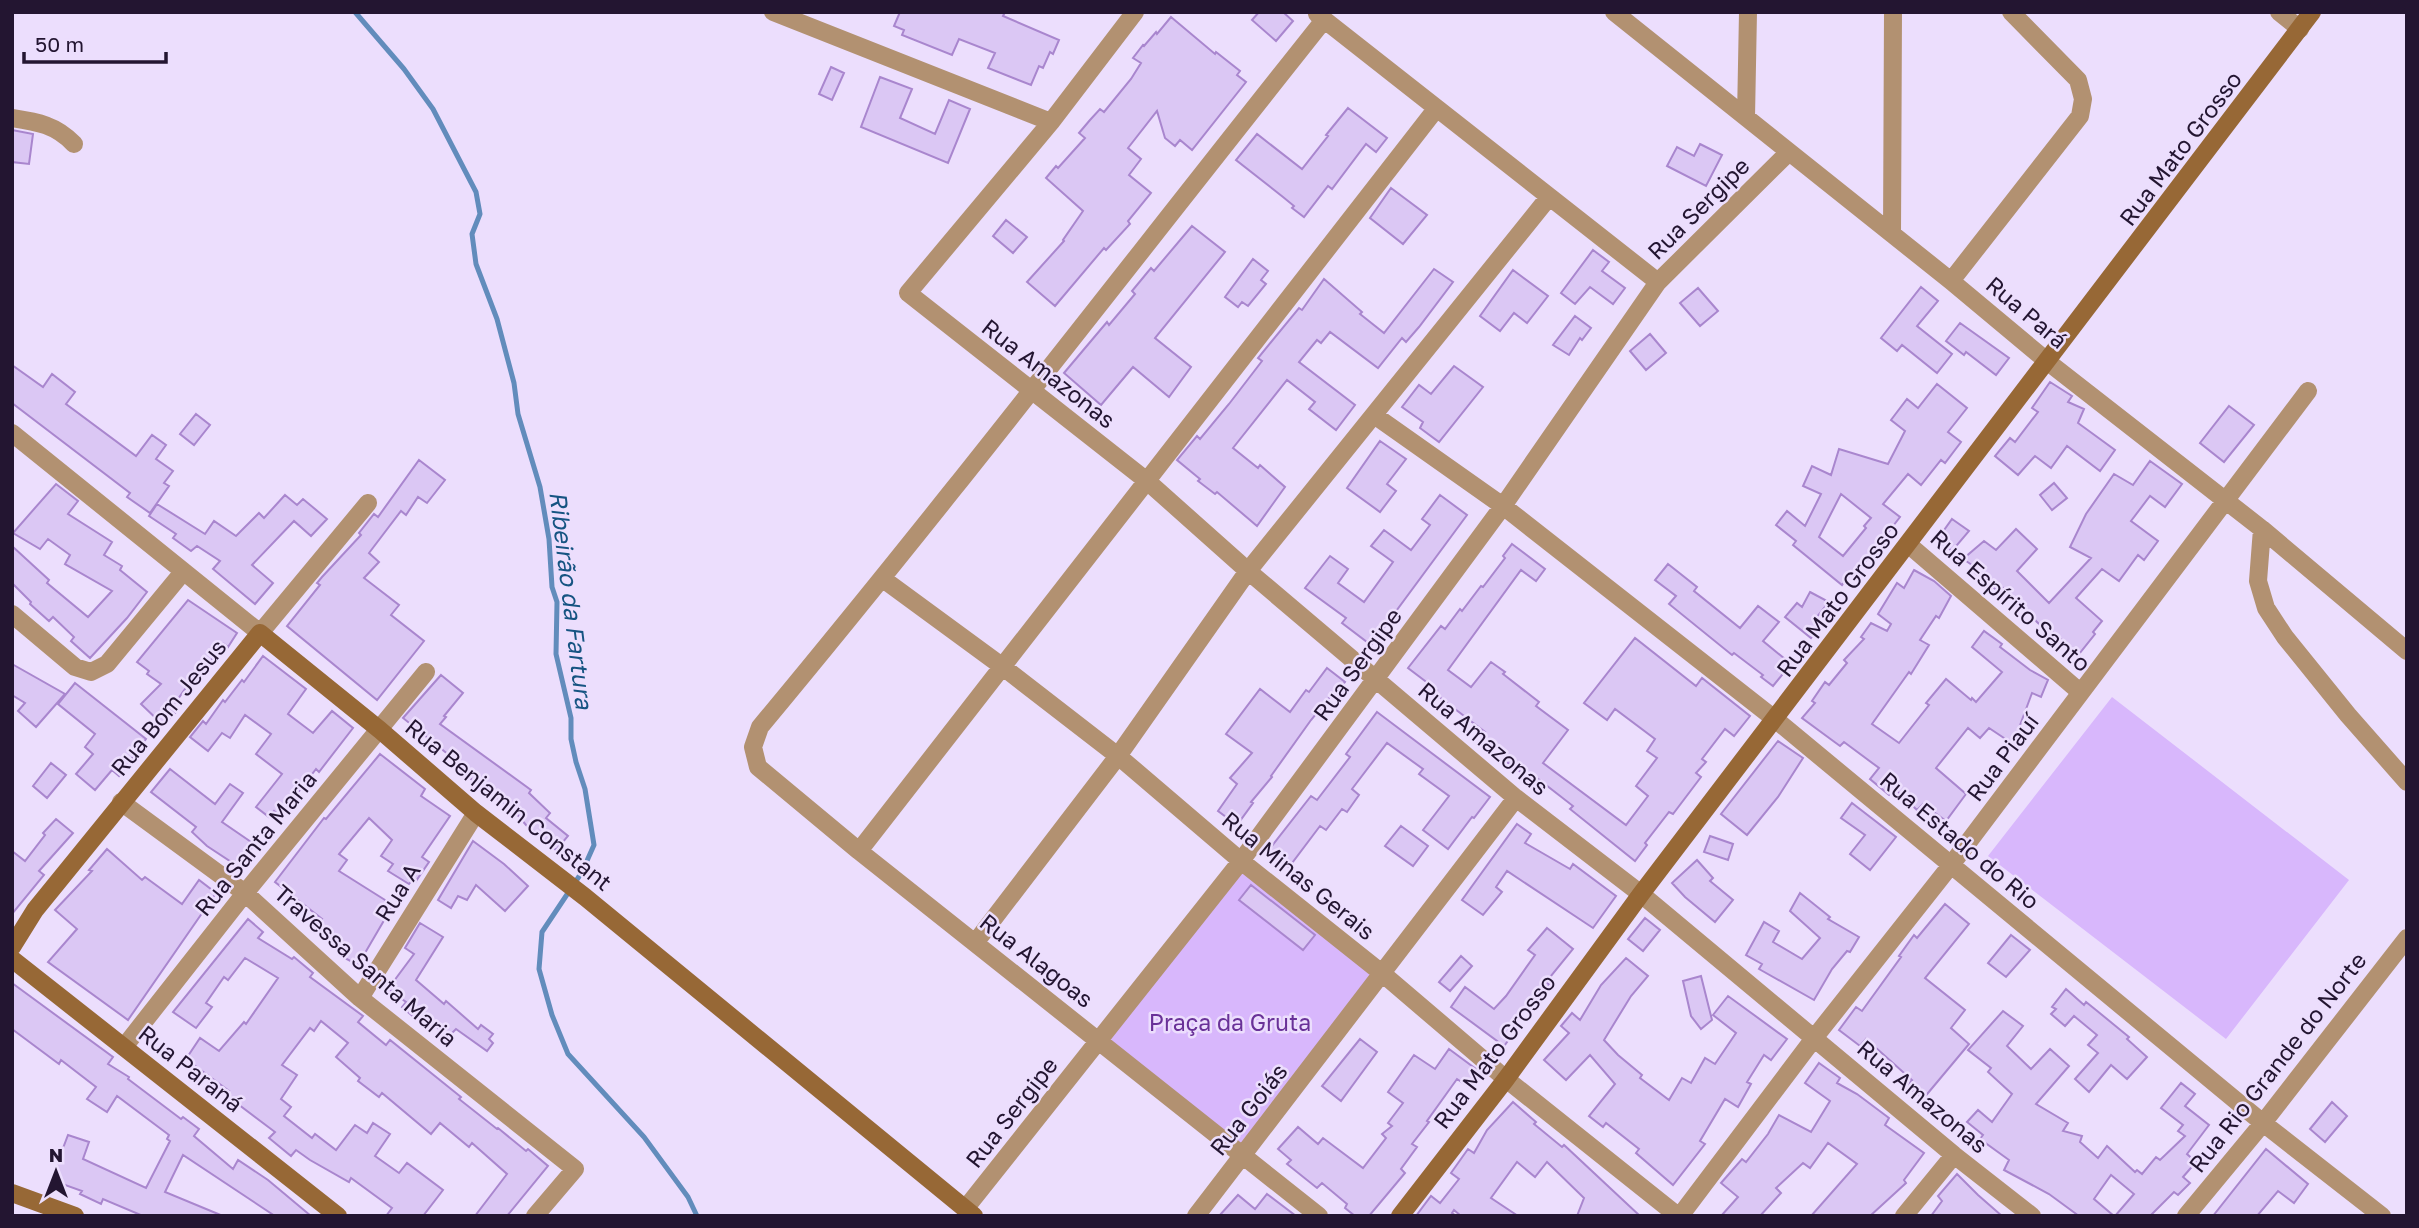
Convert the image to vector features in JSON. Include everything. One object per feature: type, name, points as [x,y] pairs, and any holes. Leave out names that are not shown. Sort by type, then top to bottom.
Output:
[{"type":"street","points":[[773,12],[1051,122],[1135,12]]},
{"type":"street","name":"Rua Pará","points":[[1614,12],[1951,281],[2048,362],[2262,529],[2407,651]]},
{"type":"street","points":[[1746,117],[1748,12]]},
{"type":"street","points":[[1892,234],[1893,12]]},
{"type":"street","points":[[1951,281],[2080,116],[2083,99],[2078,80],[2011,12]]},
{"type":"street","points":[[2279,12],[2300,29]]},
{"type":"street","name":"Rua Mato Grosso","points":[[1400,1216],[2312,12]]},
{"type":"street","points":[[883,579],[1319,16],[1658,282]]},
{"type":"street","points":[[859,851],[1436,109]]},
{"type":"street","points":[[12,118],[62,131],[74,144]]},
{"type":"street","name":"Rua Amazonas","points":[[1051,122],[908,293],[1147,481],[1248,571],[1516,798],[1642,894],[1954,1155],[2032,1216]]},
{"type":"street","name":"Rua Sergipe","points":[[970,1212],[1099,1040],[1241,861],[1376,680],[1503,506],[1658,282],[1789,152]]},
{"type":"street","points":[[975,943],[1118,756],[1248,571],[1549,197]]},
{"type":"street","name":"Rua Piauí","points":[[1679,1216],[1815,1037],[1951,865],[2308,391]]},
{"type":"street","name":"Rua Estado do Rio","points":[[1374,415],[1503,506],[1776,720],[2263,1123],[2382,1216]]},
{"type":"street","name":"Rua Benjamin Constant","points":[[12,433],[970,1212]]},
{"type":"street","name":"Rua Bom Jesus","points":[[12,947],[35,911],[121,802],[368,503]]},
{"type":"street","points":[[2262,529],[2258,580],[2266,608],[2285,637],[2348,715],[2407,782]]},
{"type":"street","name":"Rua Espírito Santo","points":[[1909,545],[2080,692]]},
{"type":"street","points":[[12,614],[75,667],[91,672],[107,664],[183,572]]},
{"type":"street","name":"Rua Minas Gerais","points":[[883,579],[1118,756],[1506,1079],[1679,1216]]},
{"type":"street","name":"Rua Alagoas","points":[[883,579],[760,727],[754,747],[758,767],[859,851],[1319,1216]]},
{"type":"street","name":"Rua Santa Maria","points":[[124,1047],[245,893],[426,673]]},
{"type":"street","name":"Rua Goiás","points":[[1196,1216],[1516,798]]},
{"type":"street","name":"Travessa Santa Maria","points":[[121,802],[245,893],[360,998],[575,1169],[535,1216]]},
{"type":"street","name":"Rua A","points":[[360,998],[476,813]]},
{"type":"street","name":"Rua Rio Grande do Norte","points":[[2186,1216],[2263,1123],[2407,938]]},
{"type":"street","name":"Rua Paraná","points":[[12,959],[338,1216]]},
{"type":"street","points":[[1904,1216],[1954,1155]]},
{"type":"street","points":[[12,1193],[75,1216]]},
{"type":"green space","points":[[2112,697],[2349,880],[2226,1039],[1988,856]]},
{"type":"green space","name":"Praça da Gruta","points":[[1243,870],[1373,973],[1244,1146],[1106,1040]]},
{"type":"building","points":[[900,12],[1005,12],[1003,16],[1059,40],[1043,68],[1039,66],[1031,85],[988,68],[995,53],[959,39],[952,55],[902,35],[904,30],[894,26]]},
{"type":"building","points":[[1259,12],[1283,12],[1293,21],[1276,41],[1252,20]]},
{"type":"building","points":[[1171,17],[1240,71],[1237,75],[1246,82],[1192,150],[1180,140],[1175,146],[1165,138],[1157,111],[1128,148],[1141,159],[1129,175],[1151,193],[1128,221],[1130,224],[1106,250],[1104,248],[1055,306],[1027,282],[1064,241],[1083,211],[1046,178],[1085,138],[1079,133],[1090,120],[1100,109],[1104,112],[1131,79],[1141,63],[1133,58]]},
{"type":"building","points":[[831,67],[844,73],[832,100],[819,94]]},
{"type":"building","points":[[880,77],[912,89],[900,118],[935,134],[949,100],[970,109],[948,163],[861,127]]},
{"type":"building","points":[[1348,108],[1387,138],[1376,152],[1366,144],[1332,189],[1328,186],[1304,217],[1236,160],[1257,134],[1302,169]]},
{"type":"building","points":[[12,130],[33,134],[29,164],[12,162]]},
{"type":"building","points":[[1700,144],[1722,155],[1706,186],[1667,166],[1677,147],[1694,156]]},
{"type":"building","points":[[1391,188],[1427,215],[1403,244],[1370,218]]},
{"type":"building","points":[[1006,220],[1027,237],[1013,253],[993,236]]},
{"type":"building","points":[[1192,226],[1225,252],[1155,338],[1191,367],[1169,397],[1133,367],[1101,405],[1064,373],[1107,322],[1109,325],[1135,294],[1132,291],[1151,268],[1154,271]]},
{"type":"building","points":[[1593,250],[1609,262],[1602,271],[1625,288],[1613,304],[1590,287],[1575,304],[1561,293]]},
{"type":"building","points":[[1253,259],[1268,271],[1261,280],[1266,284],[1248,306],[1242,302],[1238,307],[1225,297]]},
{"type":"building","points":[[1434,269],[1453,282],[1406,342],[1402,338],[1378,368],[1330,332],[1321,343],[1317,340],[1299,362],[1355,405],[1336,430],[1309,409],[1315,402],[1287,380],[1233,448],[1258,468],[1260,465],[1285,487],[1257,526],[1217,492],[1215,494],[1198,481],[1200,479],[1177,460],[1197,436],[1200,439],[1229,404],[1262,361],[1258,358],[1299,308],[1302,310],[1324,279],[1384,333]]},
{"type":"building","points":[[1513,270],[1548,296],[1527,323],[1514,313],[1500,331],[1480,316]]},
{"type":"building","points":[[1921,287],[1938,301],[1917,326],[1952,354],[1937,373],[1902,345],[1897,351],[1881,338]]},
{"type":"building","points":[[1698,288],[1718,311],[1700,326],[1680,303]]},
{"type":"building","points":[[1575,316],[1591,328],[1582,340],[1580,338],[1569,355],[1553,345]]},
{"type":"building","points":[[1960,323],[2009,358],[1996,375],[1966,352],[1964,355],[1946,341]]},
{"type":"building","points":[[1650,334],[1666,353],[1646,370],[1630,351]]},
{"type":"building","points":[[12,365],[43,387],[52,374],[75,392],[66,404],[136,456],[152,435],[166,445],[156,459],[173,471],[164,483],[169,486],[150,513],[127,497],[130,493],[12,403]]},
{"type":"building","points":[[1454,366],[1483,387],[1439,442],[1420,428],[1423,422],[1402,407],[1419,385],[1431,394]]},
{"type":"building","points":[[2050,382],[2072,396],[2068,402],[2084,409],[2078,423],[2115,450],[2100,471],[2067,446],[2051,468],[2035,456],[2018,475],[1995,456],[2010,438],[2015,442],[2038,412],[2032,408]]},
{"type":"building","points":[[1937,384],[1967,408],[1948,432],[1961,442],[1945,463],[1941,460],[1921,485],[1908,474],[1883,504],[1900,517],[1865,562],[1863,560],[1842,585],[1793,545],[1796,541],[1776,525],[1787,511],[1805,526],[1821,494],[1803,486],[1812,466],[1831,475],[1839,449],[1888,464],[1905,431],[1891,420],[1907,399],[1918,408]],"holes":[[[1841,494],[1871,518],[1843,556],[1819,537]]]},
{"type":"building","points":[[2229,406],[2254,425],[2224,462],[2200,443]]},
{"type":"building","points":[[196,414],[210,425],[194,445],[180,434]]},
{"type":"building","points":[[1380,441],[1406,459],[1387,484],[1396,491],[1380,512],[1347,488]]},
{"type":"building","points":[[419,460],[445,480],[427,503],[418,497],[406,515],[401,511],[369,553],[379,562],[364,578],[399,605],[391,615],[424,641],[377,700],[287,626],[320,585],[317,583],[361,535],[359,533],[374,514],[378,517]]},
{"type":"building","points":[[2150,461],[2182,484],[2165,507],[2150,496],[2131,521],[2158,541],[2144,560],[2138,555],[2119,581],[2102,569],[2076,598],[2102,621],[2079,654],[2049,629],[2040,625],[2003,588],[1999,592],[1975,573],[1978,569],[1963,559],[1984,541],[1996,550],[2016,529],[2037,549],[2017,571],[2049,603],[2091,558],[2070,547],[2086,514],[2114,474],[2133,485]]},
{"type":"building","points":[[2054,483],[2067,498],[2052,510],[2040,495]]},
{"type":"building","points":[[56,484],[78,501],[68,514],[112,542],[104,555],[122,566],[120,570],[147,592],[90,658],[71,641],[74,637],[53,617],[49,621],[12,583],[12,546],[49,580],[47,583],[88,617],[112,591],[65,564],[70,555],[48,539],[40,549],[13,533]]},
{"type":"building","points":[[285,495],[297,505],[303,499],[327,519],[311,536],[294,521],[252,565],[273,583],[255,604],[213,569],[220,561],[197,546],[191,551],[173,538],[176,534],[149,516],[157,504],[205,534],[214,521],[236,536],[259,513],[264,518]]},
{"type":"building","points":[[1440,495],[1467,515],[1371,645],[1342,623],[1346,618],[1305,588],[1330,556],[1348,569],[1338,583],[1364,602],[1393,562],[1371,546],[1384,530],[1411,550],[1430,525],[1422,519]]},
{"type":"building","points":[[1952,519],[1969,531],[1952,551],[1937,540]]},
{"type":"building","points":[[1512,544],[1545,569],[1536,581],[1521,570],[1448,670],[1471,687],[1491,662],[1505,672],[1503,674],[1539,702],[1536,706],[1568,730],[1543,763],[1626,825],[1648,796],[1636,786],[1657,758],[1647,751],[1655,739],[1615,709],[1607,720],[1584,703],[1635,638],[1696,686],[1702,678],[1750,716],[1734,736],[1725,729],[1702,759],[1706,762],[1696,773],[1701,777],[1673,814],[1669,812],[1635,861],[1570,809],[1573,806],[1533,775],[1530,779],[1504,760],[1508,755],[1482,736],[1485,732],[1434,693],[1437,690],[1408,668],[1441,626],[1445,629],[1460,609],[1462,611],[1481,586],[1483,587]]},
{"type":"building","points":[[1668,564],[1697,587],[1694,591],[1740,628],[1758,606],[1779,622],[1763,641],[1791,664],[1773,686],[1761,677],[1763,675],[1734,653],[1732,655],[1669,604],[1676,596],[1655,580]]},
{"type":"building","points":[[1914,570],[1934,581],[1951,596],[1939,618],[1936,616],[1920,640],[1929,645],[1911,674],[1909,672],[1872,724],[1899,743],[1946,679],[1976,702],[2002,672],[1972,647],[1984,631],[2030,670],[2048,680],[2041,697],[2032,693],[2013,744],[1989,728],[1980,738],[1968,728],[1936,768],[1966,794],[1946,821],[1923,804],[1917,810],[1895,789],[1889,795],[1870,779],[1879,768],[1844,742],[1840,746],[1802,718],[1815,703],[1812,701],[1825,682],[1829,685],[1847,663],[1844,660],[1864,639],[1861,637],[1871,623],[1887,631],[1891,624],[1878,614],[1897,583],[1904,588]]},
{"type":"building","points":[[1810,592],[1829,602],[1816,618],[1823,623],[1811,638],[1785,617],[1797,603],[1802,607]]},
{"type":"building","points":[[188,600],[237,633],[228,647],[224,644],[200,674],[197,672],[171,709],[175,713],[163,725],[141,704],[161,684],[137,662]]},
{"type":"building","points":[[263,656],[306,689],[288,714],[313,733],[332,711],[353,728],[319,772],[316,769],[280,816],[274,811],[269,817],[256,807],[282,774],[256,754],[271,734],[245,715],[230,738],[222,733],[208,751],[190,737],[203,721],[206,724],[242,680],[244,682]]},
{"type":"building","points":[[12,664],[65,694],[36,727],[18,711],[25,703],[12,695]]},
{"type":"building","points":[[1327,668],[1345,682],[1311,720],[1237,825],[1218,811],[1237,784],[1230,778],[1252,753],[1226,734],[1260,689],[1290,712]]},
{"type":"building","points":[[441,675],[463,693],[440,724],[531,790],[529,793],[550,813],[546,818],[568,836],[556,850],[516,813],[467,776],[470,772],[403,718]]},
{"type":"building","points":[[75,683],[146,739],[119,776],[112,770],[95,790],[76,774],[93,754],[85,747],[95,734],[58,704]]},
{"type":"building","points":[[1377,712],[1490,797],[1448,849],[1423,830],[1449,796],[1419,774],[1423,769],[1387,743],[1352,789],[1359,795],[1347,812],[1342,809],[1326,830],[1320,826],[1289,867],[1268,851],[1311,796],[1317,800],[1350,757],[1346,754]]},
{"type":"building","points":[[1778,741],[1803,758],[1778,797],[1747,835],[1721,814]]},
{"type":"building","points":[[380,754],[425,789],[421,796],[450,816],[422,857],[429,862],[416,881],[413,879],[409,884],[388,871],[393,864],[381,856],[392,840],[369,818],[339,854],[347,860],[339,871],[393,905],[358,965],[339,955],[341,951],[314,929],[322,919],[275,882],[324,818],[326,819]]},
{"type":"building","points":[[51,763],[66,775],[47,798],[33,786]]},
{"type":"building","points":[[170,769],[215,804],[230,784],[243,793],[222,822],[254,844],[239,867],[207,846],[192,832],[196,827],[151,792]]},
{"type":"building","points":[[1852,803],[1896,837],[1870,870],[1850,854],[1865,835],[1841,818]]},
{"type":"building","points":[[56,819],[73,833],[39,871],[44,875],[12,914],[12,851],[25,861],[45,835],[43,833]]},
{"type":"building","points":[[1517,824],[1531,834],[1525,843],[1570,869],[1573,864],[1616,896],[1593,928],[1507,871],[1496,887],[1502,892],[1483,915],[1462,900]]},
{"type":"building","points":[[1401,826],[1428,846],[1413,866],[1385,846]]},
{"type":"building","points":[[1710,836],[1733,844],[1728,860],[1704,852]]},
{"type":"building","points":[[473,841],[528,886],[505,911],[476,885],[467,900],[458,896],[451,908],[438,900]]},
{"type":"building","points":[[107,849],[142,880],[145,877],[182,904],[199,880],[216,893],[128,1020],[48,962],[77,929],[55,910],[92,871],[89,870]]},
{"type":"building","points":[[1697,860],[1713,878],[1710,881],[1733,900],[1715,922],[1672,883]]},
{"type":"building","points":[[1251,885],[1315,935],[1303,950],[1239,900]]},
{"type":"building","points":[[1800,893],[1830,917],[1828,919],[1859,937],[1850,952],[1847,951],[1832,969],[1814,1000],[1759,969],[1762,964],[1746,955],[1764,922],[1779,931],[1773,942],[1802,959],[1820,938],[1790,911]]},
{"type":"building","points":[[1945,904],[1969,924],[1925,978],[1965,1010],[1951,1028],[1969,1044],[1923,1099],[1907,1086],[1912,1080],[1866,1039],[1860,1046],[1839,1030],[1856,1007],[1862,1011],[1914,935],[1917,938]]},
{"type":"building","points":[[1645,918],[1660,930],[1643,951],[1628,939]]},
{"type":"building","points":[[248,919],[263,932],[258,938],[292,959],[294,957],[313,973],[310,977],[363,1016],[358,1022],[386,1045],[390,1040],[461,1097],[459,1099],[548,1166],[507,1216],[475,1216],[507,1174],[472,1143],[469,1147],[440,1123],[431,1134],[382,1093],[379,1097],[358,1081],[360,1078],[336,1057],[348,1043],[321,1021],[314,1031],[310,1028],[282,1065],[297,1075],[281,1099],[291,1107],[284,1116],[312,1138],[315,1134],[336,1150],[355,1125],[367,1133],[373,1123],[390,1134],[375,1156],[399,1173],[407,1163],[443,1190],[423,1216],[386,1216],[392,1208],[351,1178],[349,1182],[296,1150],[291,1156],[269,1138],[275,1132],[226,1095],[229,1091],[186,1059],[200,1038],[219,1051],[244,1022],[246,1024],[278,978],[245,958],[228,980],[224,977],[206,1003],[212,1007],[196,1028],[173,1012]]},
{"type":"building","points":[[420,923],[443,937],[416,980],[444,1004],[446,1001],[478,1029],[481,1025],[493,1034],[489,1039],[493,1043],[487,1051],[456,1029],[448,1037],[427,1018],[422,1024],[402,1007],[406,1002],[388,989],[414,954],[405,948]]},
{"type":"building","points":[[1547,928],[1573,949],[1546,982],[1549,984],[1536,1002],[1513,1022],[1519,1026],[1504,1046],[1451,1007],[1465,987],[1494,1009],[1535,955],[1528,950]]},
{"type":"building","points":[[2011,935],[2030,950],[2006,977],[1988,963]]},
{"type":"building","points":[[1461,956],[1472,966],[1450,991],[1439,982]]},
{"type":"building","points":[[1626,958],[1648,976],[1631,996],[1604,1040],[1642,1075],[1640,1078],[1669,1100],[1682,1078],[1691,1083],[1705,1058],[1715,1064],[1736,1033],[1713,1015],[1728,996],[1787,1039],[1771,1060],[1764,1055],[1747,1082],[1751,1084],[1738,1107],[1725,1099],[1700,1141],[1705,1144],[1673,1185],[1636,1153],[1639,1149],[1606,1123],[1603,1127],[1589,1116],[1615,1084],[1590,1055],[1566,1080],[1544,1060],[1569,1033],[1561,1026],[1572,1013],[1580,1020],[1601,985]]},
{"type":"building","points":[[1701,976],[1712,1020],[1701,1029],[1691,1016],[1683,981]]},
{"type":"building","points":[[12,983],[113,1057],[108,1064],[129,1077],[128,1079],[181,1119],[183,1117],[199,1129],[194,1136],[233,1169],[238,1160],[268,1180],[311,1216],[275,1216],[183,1155],[165,1192],[223,1216],[143,1216],[103,1199],[101,1204],[80,1194],[82,1191],[51,1180],[68,1135],[89,1142],[83,1159],[146,1188],[170,1141],[167,1139],[169,1135],[117,1096],[107,1112],[87,1099],[96,1087],[61,1060],[59,1064],[12,1029]]},
{"type":"building","points":[[2066,989],[2129,1037],[2127,1039],[2147,1057],[2127,1079],[2111,1065],[2089,1092],[2075,1079],[2098,1053],[2088,1045],[2097,1035],[2074,1016],[2065,1026],[2051,1014],[2056,1009],[2052,1007]]},
{"type":"building","points":[[2003,1011],[2023,1026],[2007,1046],[2031,1069],[2050,1049],[2069,1066],[2036,1104],[2068,1123],[2063,1131],[2082,1136],[2080,1142],[2098,1158],[2107,1146],[2135,1172],[2137,1170],[2142,1174],[2156,1157],[2160,1160],[2185,1136],[2178,1131],[2183,1125],[2161,1108],[2181,1083],[2195,1094],[2185,1106],[2209,1125],[2187,1154],[2196,1162],[2183,1177],[2190,1183],[2178,1195],[2174,1192],[2150,1216],[2115,1216],[2134,1194],[2111,1175],[2094,1199],[2114,1216],[2079,1216],[2049,1194],[2004,1170],[2009,1160],[1980,1139],[1983,1135],[1967,1122],[1978,1110],[1992,1122],[2012,1094],[1988,1072],[1991,1068],[1968,1050]]},
{"type":"building","points":[[1360,1039],[1377,1052],[1341,1101],[1322,1086]]},
{"type":"building","points":[[1449,1049],[1480,1072],[1469,1087],[1457,1079],[1412,1144],[1417,1147],[1401,1169],[1405,1173],[1369,1216],[1355,1216],[1345,1208],[1347,1204],[1322,1183],[1317,1188],[1287,1164],[1291,1160],[1278,1149],[1298,1127],[1318,1144],[1323,1138],[1363,1168],[1386,1138],[1382,1134],[1392,1126],[1388,1123],[1403,1103],[1388,1092],[1414,1055],[1435,1069]]},
{"type":"building","points":[[1819,1063],[1840,1078],[1837,1083],[1889,1118],[1885,1125],[1924,1153],[1904,1180],[1906,1183],[1870,1216],[1811,1216],[1857,1164],[1828,1143],[1810,1168],[1803,1163],[1776,1188],[1781,1193],[1760,1216],[1721,1216],[1738,1197],[1721,1183],[1742,1159],[1746,1162],[1779,1115],[1811,1132],[1830,1101],[1805,1083]]},
{"type":"building","points":[[1513,1102],[1536,1122],[1534,1124],[1562,1147],[1564,1145],[1640,1216],[1577,1216],[1584,1198],[1547,1162],[1535,1177],[1517,1162],[1491,1198],[1518,1216],[1461,1216],[1454,1210],[1452,1213],[1456,1216],[1416,1216],[1431,1196],[1440,1203],[1459,1179],[1451,1173],[1468,1149],[1474,1153],[1487,1130]]},
{"type":"building","points":[[2332,1102],[2347,1116],[2325,1142],[2310,1129]]},
{"type":"building","points":[[2266,1149],[2308,1184],[2294,1203],[2278,1191],[2257,1216],[2213,1216]]},
{"type":"building","points":[[1957,1174],[2002,1216],[1931,1216],[1942,1201],[1938,1196]]},
{"type":"building","points":[[1267,1194],[1296,1216],[1219,1216],[1238,1195],[1255,1209]]},
{"type":"waterway","name":"Ribeirão da Fartura","points":[[355,12],[404,69],[433,109],[476,192],[480,214],[472,234],[476,264],[497,319],[514,383],[518,414],[540,487],[549,539],[552,587],[557,602],[556,654],[571,718],[571,739],[585,789],[594,845],[582,872],[542,932],[539,969],[552,1015],[568,1054],[644,1137],[688,1197],[697,1216]]}]
